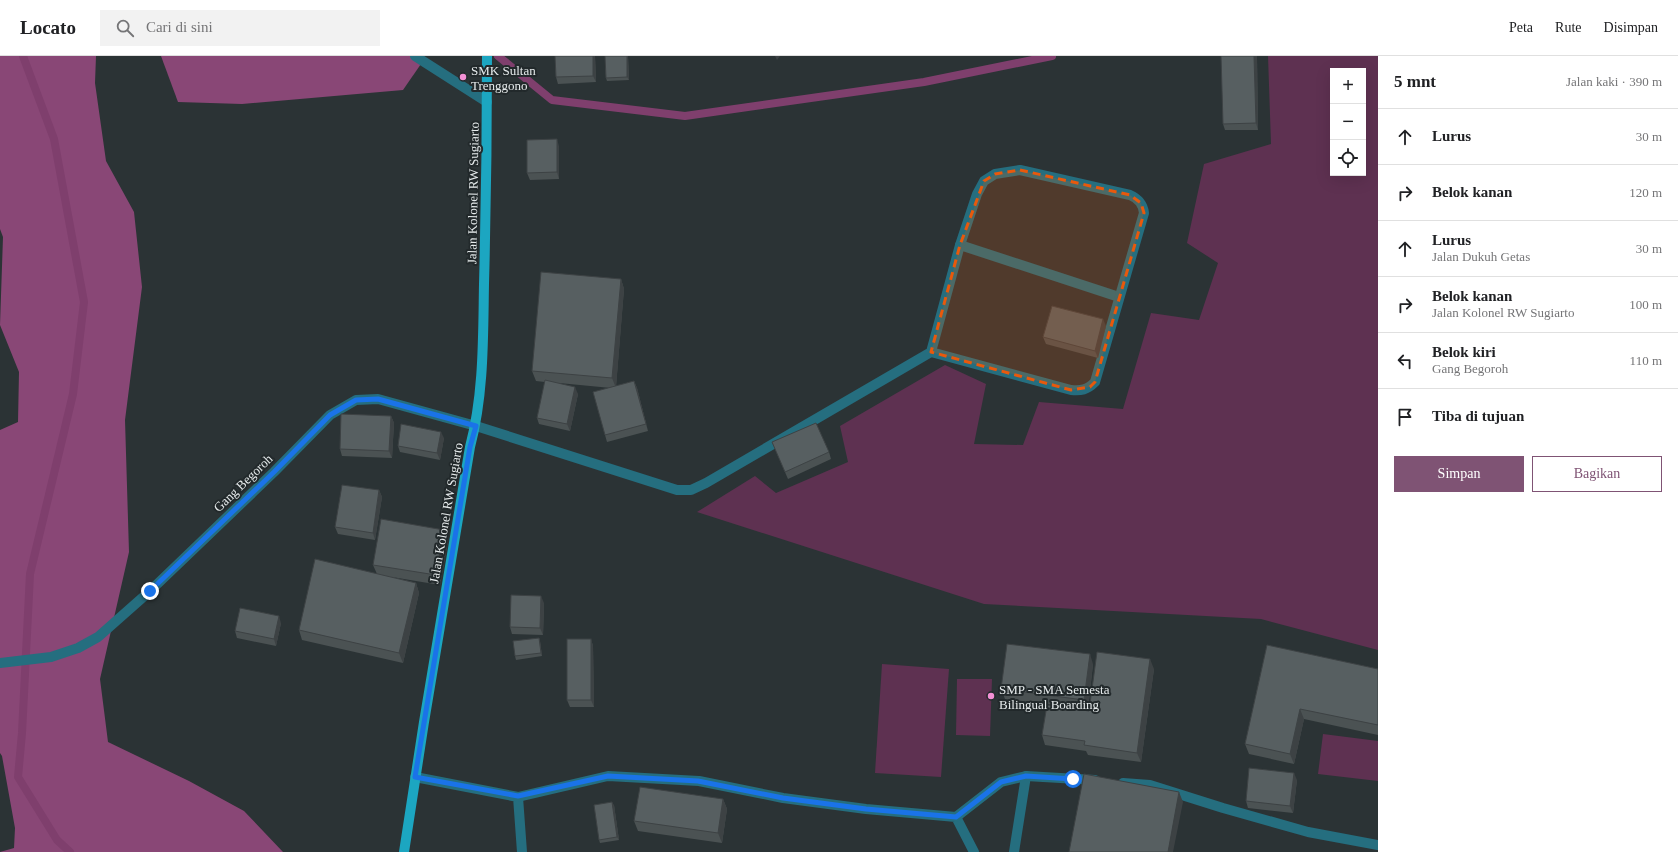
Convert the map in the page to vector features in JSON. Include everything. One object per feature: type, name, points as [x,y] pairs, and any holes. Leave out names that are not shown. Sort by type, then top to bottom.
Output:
[{"type":"main road","name":"Jalan Kolonel RW Sugiarto","points":[[404,852],[415,777],[470,447],[476,426],[483,358],[487,175],[487,56]]},
{"type":"street","points":[[415,56],[487,102]]},
{"type":"street","points":[[1020,170],[1130,195],[1137,198],[1141,203],[1144,213],[1094,382],[1090,387],[1081,391],[1071,390],[932,352],[960,246],[977,194],[984,181],[995,174],[1020,170]]},
{"type":"street","points":[[960,246],[1119,297]]},
{"type":"street","name":"Gang Begoroh","points":[[0,663],[51,657],[78,648],[98,637],[150,591],[274,472],[330,415],[356,400],[378,399],[476,426],[677,490],[690,490],[706,483],[932,352]]},
{"type":"street","points":[[415,777],[518,796],[608,776],[698,781],[783,798],[866,809],[956,817],[1001,782],[1026,776],[1108,781],[1150,785],[1223,808],[1308,832],[1378,845]]},
{"type":"street","points":[[1014,852],[1026,776]]},
{"type":"street","points":[[518,796],[522,852]]},
{"type":"street","points":[[956,817],[974,852]]},
{"type":"highlighted area","points":[[1020,170],[1130,195],[1141,203],[1144,213],[1095,382],[1090,387],[1071,390],[931,352],[960,245],[984,181],[995,174]]},
{"type":"shaded area","points":[[0,56],[96,56],[95,83],[106,161],[134,212],[142,287],[125,420],[129,552],[100,679],[108,742],[189,781],[244,811],[283,852],[0,852],[14,848],[15,828],[2,756],[0,753],[0,430],[18,422],[19,372],[0,325],[3,237],[0,229]]},
{"type":"shaded area","points":[[161,56],[415,56],[423,61],[403,90],[242,104],[178,102]]},
{"type":"shaded area","points":[[1268,56],[1378,56],[1378,650],[1261,619],[984,604],[697,512],[755,476],[776,493],[848,462],[840,426],[945,365],[986,384],[974,444],[1023,445],[1039,402],[1123,409],[1151,313],[1199,320],[1218,263],[1187,243],[1204,164],[1271,144]]},
{"type":"shaded area","points":[[882,664],[949,669],[941,777],[875,773]]},
{"type":"shaded area","points":[[957,679],[992,679],[990,736],[956,735]]},
{"type":"shaded area","points":[[1323,734],[1378,741],[1378,781],[1318,774]]},
{"type":"building","points":[[555,56],[593,56],[593,76],[556,77]]},
{"type":"building","points":[[605,56],[627,56],[627,77],[606,78]]},
{"type":"building","points":[[1221,56],[1254,56],[1256,123],[1223,124]]},
{"type":"building","points":[[557,139],[557,172],[527,173],[527,140]]},
{"type":"building","points":[[541,272],[621,279],[612,378],[532,371]]},
{"type":"building","points":[[1052,306],[1103,319],[1095,351],[1043,337]]},
{"type":"building","points":[[545,380],[575,387],[567,424],[537,418]]},
{"type":"building","points":[[634,381],[646,424],[605,435],[593,392]]},
{"type":"building","points":[[341,414],[391,416],[389,451],[340,449]]},
{"type":"building","points":[[816,423],[829,452],[785,472],[772,442]]},
{"type":"building","points":[[401,424],[441,432],[437,453],[398,446]]},
{"type":"building","points":[[342,485],[379,490],[373,533],[335,527]]},
{"type":"building","points":[[381,519],[444,530],[436,575],[373,565]]},
{"type":"building","points":[[315,559],[416,583],[399,653],[299,630]]},
{"type":"building","points":[[511,595],[541,596],[540,628],[510,627]]},
{"type":"building","points":[[240,608],[279,616],[274,639],[235,631]]},
{"type":"building","points":[[539,638],[541,653],[515,656],[513,641]]},
{"type":"building","points":[[567,639],[591,639],[591,700],[567,700]]},
{"type":"building","points":[[1007,644],[1090,654],[1084,700],[1001,689]]},
{"type":"building","points":[[1267,645],[1378,669],[1378,725],[1300,709],[1290,754],[1245,744]]},
{"type":"building","points":[[1097,652],[1150,659],[1137,753],[1084,745],[1085,741],[1042,735],[1047,705],[1089,711]]},
{"type":"building","points":[[1249,768],[1294,773],[1290,806],[1246,801]]},
{"type":"building","points":[[1084,774],[1179,792],[1168,852],[1069,852]]},
{"type":"building","points":[[640,787],[723,799],[718,833],[634,821]]},
{"type":"building","points":[[612,802],[617,837],[599,840],[594,805]]},
{"type":"waterway","points":[[23,56],[54,139],[84,302],[73,394],[30,574],[22,733],[18,777],[57,840],[70,852]]},
{"type":"waterway","points":[[498,56],[552,100],[685,116],[924,82],[1052,56]]},
{"type":"place","name":"SMK Sultan Trenggono","points":[[463,77]]},
{"type":"place","name":"SMP - SMA Semesta Bilingual Boarding","points":[[991,696]]},
{"type":"route","points":[[150,591],[274,472],[330,415],[356,400],[378,399],[476,426],[470,447],[415,777],[518,796],[608,776],[698,781],[783,798],[866,809],[956,817],[1001,782],[1026,776],[1073,779]]}]
